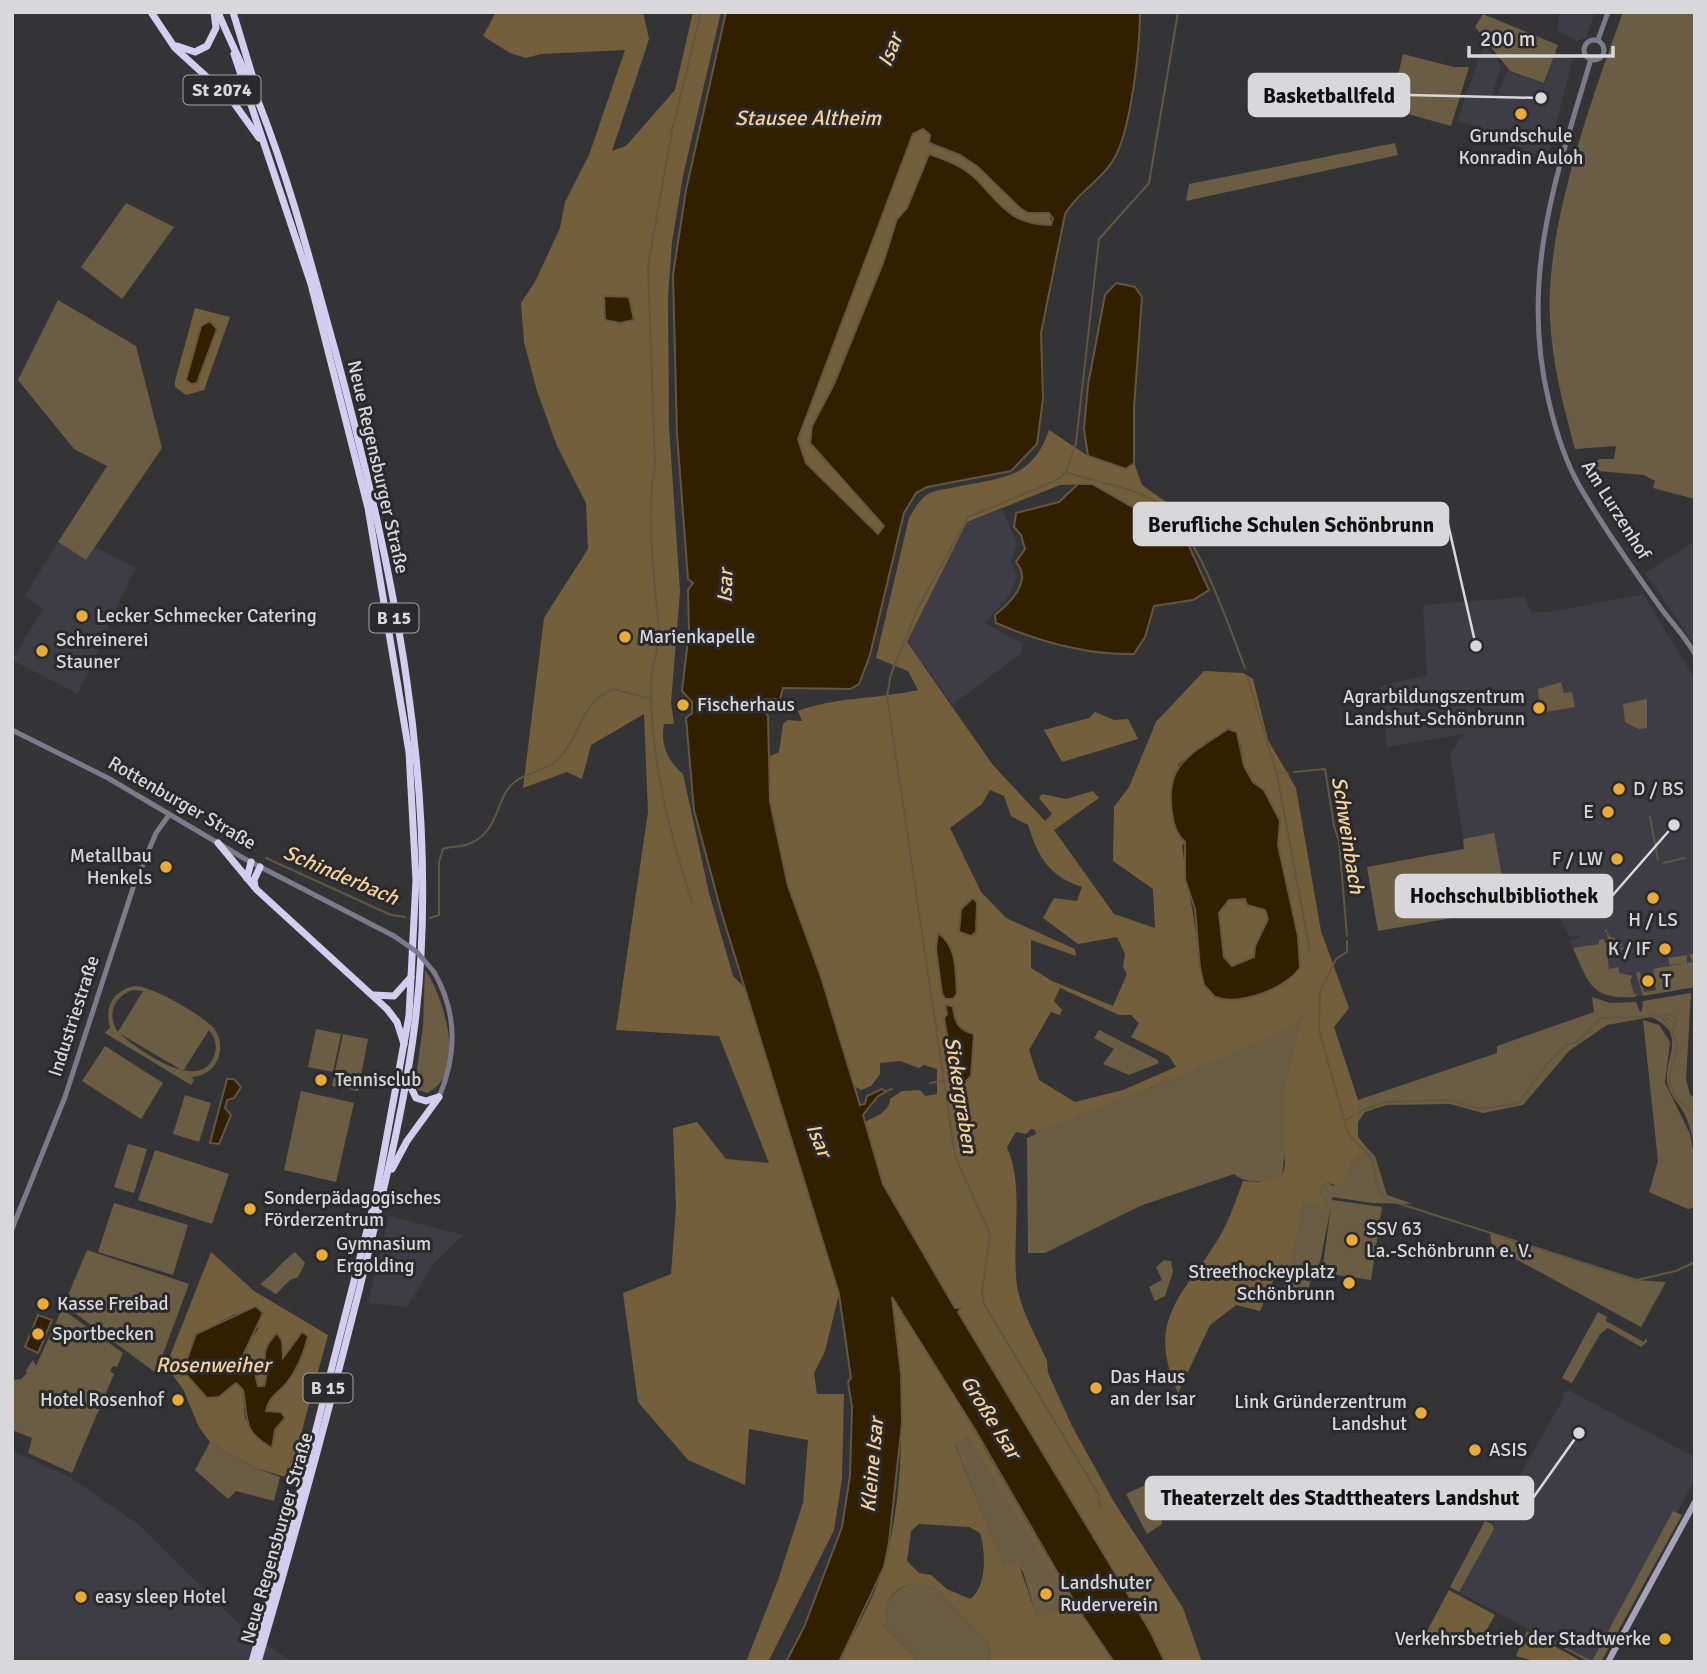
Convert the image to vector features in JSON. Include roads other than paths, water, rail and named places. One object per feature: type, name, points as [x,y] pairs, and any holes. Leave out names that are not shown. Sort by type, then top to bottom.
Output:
[{"type":"highway","name":"St 2074","points":[[151,12],[170,41],[231,99],[266,148]]},
{"type":"highway","points":[[170,41],[189,51],[207,46],[216,28],[216,12]]},
{"type":"highway","name":"B 15","points":[[216,12],[261,109]]},
{"type":"highway","name":"St 2074","points":[[233,12],[255,78],[261,109]]},
{"type":"highway","name":"B 15","points":[[231,45],[311,284],[368,508],[411,776],[416,880],[413,974],[405,1048]]},
{"type":"highway","name":"Neue Regensburger Straße","points":[[258,1662],[308,1489],[386,1182],[407,1078],[418,993],[423,880],[419,794],[408,701],[362,453],[308,252],[261,109]]},
{"type":"highway","points":[[218,844],[257,890],[397,1022],[405,1048]]},
{"type":"highway","points":[[247,878],[251,862]]},
{"type":"highway","points":[[257,890],[254,880],[260,867]]},
{"type":"highway","points":[[369,993],[382,998],[394,996],[403,990],[413,974]]},
{"type":"highway","name":"Neue Regensburger Straße","points":[[252,1662],[344,1327],[376,1195],[405,1048]]},
{"type":"highway","points":[[407,1078],[416,1098],[426,1101],[439,1097]]},
{"type":"highway","points":[[386,1182],[407,1140],[439,1097]]},
{"type":"main road","points":[[1608,1662],[1695,1502]]},
{"type":"street","points":[[1598,40],[1608,12]]},
{"type":"street","points":[[1598,40],[1603,46],[1603,54],[1591,59],[1584,53],[1584,47],[1589,41],[1598,40]]},
{"type":"street","name":"Am Lurzenhof","points":[[1591,59],[1553,186],[1537,285],[1540,363],[1556,432],[1572,472],[1620,550],[1695,654]]},
{"type":"street","name":"Rottenburger Straße","points":[[12,730],[108,778],[218,844],[394,936],[416,952],[434,972],[446,994],[452,1024],[451,1059],[439,1097]]},
{"type":"street","name":"Industriestraße","points":[[12,1229],[65,1097],[133,888],[156,833],[169,815]]},
{"type":"water","name":"Stausee Altheim","points":[[726,12],[1140,12],[1133,90],[1119,149],[1107,169],[1065,214],[1041,333],[1043,399],[1037,444],[1011,471],[927,487],[916,493],[904,513],[870,655],[859,684],[850,689],[783,688],[780,699],[764,699],[764,711],[768,716],[770,802],[788,886],[821,977],[860,1105],[865,1104],[867,1096],[882,1089],[886,1092],[878,1096],[863,1115],[883,1184],[955,1308],[961,1308],[958,1312],[1150,1631],[1165,1662],[1114,1662],[1082,1615],[974,1428],[892,1297],[901,1374],[902,1423],[884,1567],[839,1662],[786,1662],[804,1627],[842,1527],[850,1476],[852,1407],[848,1382],[851,1378],[839,1294],[721,911],[694,810],[686,718],[692,713],[692,702],[682,691],[689,631],[688,590],[693,583],[688,579],[677,434],[673,275],[686,190]],"holes":[[[923,129],[930,135],[929,143],[960,155],[978,167],[1020,208],[1028,213],[1049,213],[1053,219],[1051,225],[1037,224],[1017,217],[967,172],[949,161],[929,154],[907,208],[897,219],[883,263],[834,384],[812,426],[810,443],[884,526],[878,534],[806,463],[798,439],[913,134]]]},
{"type":"water","points":[[1116,283],[1135,287],[1142,297],[1134,408],[1134,463],[1126,469],[1088,456],[1084,429],[1088,385],[1105,295]]},
{"type":"water","points":[[604,296],[629,297],[634,320],[620,323],[605,320]]},
{"type":"water","points":[[210,321],[217,329],[197,383],[191,384],[186,380],[201,326]]},
{"type":"water","points":[[1078,484],[1092,484],[1173,530],[1188,544],[1209,590],[1193,600],[1154,606],[1145,637],[1134,654],[1080,650],[1029,636],[996,623],[995,615],[1013,598],[1021,584],[1021,569],[1016,562],[1025,549],[1021,535],[1014,527],[1016,513],[1059,502]]},
{"type":"water","points":[[1228,729],[1237,732],[1244,766],[1253,782],[1264,790],[1280,821],[1278,845],[1298,936],[1300,968],[1273,989],[1237,999],[1215,997],[1204,985],[1195,909],[1185,879],[1185,842],[1173,820],[1171,796],[1172,782],[1184,762],[1192,753]],"holes":[[[1245,899],[1247,905],[1265,910],[1268,919],[1255,946],[1254,957],[1232,966],[1224,957],[1219,913],[1229,900]]]},
{"type":"water","points":[[973,898],[977,903],[976,932],[971,936],[959,932],[961,909]]},
{"type":"water","points":[[938,933],[949,945],[954,960],[957,994],[953,999],[945,999],[942,993],[936,949]]},
{"type":"water","points":[[945,1005],[953,1006],[958,1024],[974,1034],[971,1076],[963,1084],[956,1083],[944,1018],[947,1014]]},
{"type":"water","points":[[227,1079],[234,1079],[241,1087],[234,1098],[227,1100],[225,1108],[231,1115],[219,1144],[210,1143]]},
{"type":"water","name":"Rosenweiher","points":[[256,1306],[263,1313],[240,1362],[240,1368],[247,1373],[254,1369],[258,1386],[264,1386],[266,1348],[277,1333],[282,1341],[283,1358],[302,1332],[308,1336],[294,1373],[267,1406],[266,1411],[281,1412],[285,1418],[275,1430],[272,1448],[251,1430],[243,1390],[236,1383],[219,1397],[207,1398],[183,1371],[196,1334]]},
{"type":"water","name":"Sportbecken","points":[[38,1315],[52,1320],[38,1353],[25,1347]]},
{"type":"waterway","points":[[692,902],[662,794],[652,711],[651,676],[659,631],[651,527],[655,466],[648,265],[672,131],[701,12]]},
{"type":"waterway","name":"Sickergraben","points":[[1099,1495],[984,1304],[982,1292],[990,1234],[955,1156],[887,696],[891,674],[918,608],[968,517],[1057,480],[1066,472],[1076,443],[1099,239],[1149,183],[1178,12]]},
{"type":"waterway","name":"Schweinbach","points":[[1066,472],[1136,492],[1158,503],[1172,516],[1186,533],[1210,579],[1245,668]]},
{"type":"waterway","name":"Schweinbach","points":[[1247,676],[1277,774],[1310,952]]},
{"type":"waterway","name":"Schinderbach","points":[[430,918],[439,915],[439,862],[443,849],[466,845],[480,838],[493,822],[509,788],[521,778],[558,760],[588,710],[602,695],[613,689],[652,699]]},
{"type":"waterway","name":"Schweinbach","points":[[1294,772],[1325,769],[1339,841],[1347,936]]},
{"type":"waterway","name":"Schweinbach","points":[[1278,773],[1288,773]]},
{"type":"waterway","points":[[1650,817],[1658,860]]},
{"type":"waterway","name":"Schinderbach","points":[[266,858],[391,915],[405,917]]},
{"type":"waterway","points":[[1663,863],[1685,858]]},
{"type":"waterway","name":"Schweinbach","points":[[1347,941],[1347,952],[1336,959],[1320,992],[1319,1030],[1348,1133],[1372,1159],[1378,1188],[1385,1199],[1637,1280],[1676,1271],[1695,1262]]},
{"type":"waterway","points":[[1664,1016],[1670,1014],[1676,1018],[1675,1027]]},
{"type":"waterway","name":"Schweinbach","points":[[1345,1121],[1365,1109],[1386,1102],[1451,1100],[1479,1109],[1519,1103],[1546,1065],[1566,1045],[1577,1042],[1601,1018],[1662,1016],[1677,1046],[1670,1073],[1671,1086],[1680,1102],[1695,1113]]},
{"type":"waterway","points":[[1663,1020],[1669,1019],[1674,1023],[1673,1032]]},
{"type":"waterway","name":"Sickergraben","points":[[930,1083],[942,1081]]},
{"type":"waterway","points":[[886,1091],[892,1089]]},
{"type":"waterway","points":[[1099,1501],[1100,1507]]},
{"type":"place","name":"Basketballfeld","points":[[1541,98]]},
{"type":"place","name":"Grundschule Konradin Auloh","points":[[1521,114]]},
{"type":"place","name":"Lecker Schmecker Catering","points":[[82,616]]},
{"type":"place","name":"Marienkapelle","points":[[625,637]]},
{"type":"place","name":"Berufliche Schulen Schönbrunn","points":[[1476,646]]},
{"type":"place","name":"Schreinerei Stauner","points":[[42,651]]},
{"type":"place","name":"Fischerhaus","points":[[683,705]]},
{"type":"place","name":"Agrarbildungszentrum Landshut-Schönbrunn","points":[[1539,708]]},
{"type":"place","name":"D / BS","points":[[1619,789]]},
{"type":"place","name":"E","points":[[1608,812]]},
{"type":"place","name":"Hochschulbibliothek","points":[[1674,825]]},
{"type":"place","name":"F / LW","points":[[1617,859]]},
{"type":"place","name":"Metallbau Henkels","points":[[166,867]]},
{"type":"place","name":"H / LS","points":[[1653,898]]},
{"type":"place","name":"K / IF","points":[[1665,949]]},
{"type":"place","name":"T","points":[[1648,981]]},
{"type":"place","name":"Tennisclub","points":[[321,1080]]},
{"type":"place","name":"Sonderpädagogisches Förderzentrum","points":[[250,1209]]},
{"type":"place","name":"SSV 63 La.-Schönbrunn e. V.","points":[[1352,1240]]},
{"type":"place","name":"Gymnasium Ergolding","points":[[322,1255]]},
{"type":"place","name":"Streethockeyplatz Schönbrunn","points":[[1349,1283]]},
{"type":"place","name":"Kasse Freibad","points":[[43,1304]]},
{"type":"place","name":"Sportbecken","points":[[38,1334]]},
{"type":"place","name":"Das Haus an der Isar","points":[[1096,1388]]},
{"type":"place","name":"Hotel Rosenhof","points":[[178,1400]]},
{"type":"place","name":"Link Gründerzentrum Landshut","points":[[1421,1413]]},
{"type":"place","name":"Theaterzelt des Stadttheaters Landshut","points":[[1579,1433]]},
{"type":"place","name":"ASIS","points":[[1475,1450]]},
{"type":"place","name":"Landshuter Ruderverein","points":[[1046,1594]]},
{"type":"place","name":"easy sleep Hotel","points":[[81,1597]]},
{"type":"place","name":"Verkehrsbetrieb der Stadtwerke","points":[[1665,1639]]},
{"type":"water label","name":"Isar","points":[[890,50]]},
{"type":"water label","name":"Isar","points":[[725,586]]},
{"type":"water label","name":"Isar","points":[[819,1140]]},
{"type":"water label","name":"Große Isar","points":[[991,1417]]},
{"type":"water label","name":"Kleine Isar","points":[[872,1465]]}]
